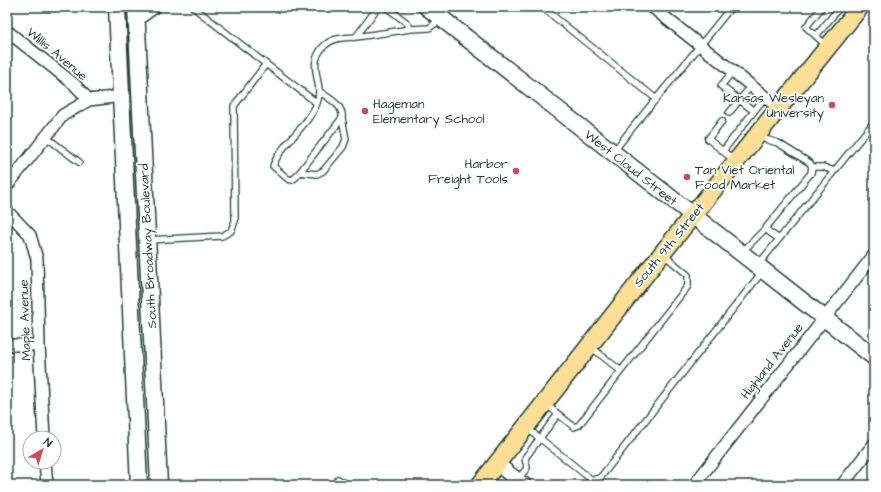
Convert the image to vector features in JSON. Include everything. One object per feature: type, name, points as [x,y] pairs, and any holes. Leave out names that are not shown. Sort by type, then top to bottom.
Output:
[{"type":"main road","name":"South Broadway Boulevard","points":[[117,7],[139,485]]},
{"type":"main road","name":"West Cloud Street","points":[[427,7],[874,357]]},
{"type":"main road","name":"South 9th Street","points":[[480,485],[693,216],[729,156],[756,136],[779,108],[822,42],[852,9]]},
{"type":"main road","name":"South Broadway Boulevard","points":[[136,13],[159,485]]},
{"type":"street","points":[[136,13],[155,7]]},
{"type":"street","points":[[652,7],[779,108]]},
{"type":"street","name":"Willis Avenue","points":[[7,31],[74,84],[89,100]]},
{"type":"street","points":[[7,186],[63,115],[89,100],[122,96]]},
{"type":"street","name":"Maple Avenue","points":[[7,212],[30,235],[37,259],[39,345],[44,430]]},
{"type":"street","name":"Highland Avenue","points":[[694,485],[874,255]]},
{"type":"street","points":[[7,345],[39,345]]},
{"type":"street","points":[[842,485],[874,444]]},
{"type":"street","points":[[496,464],[521,483]]},
{"type":"street","points":[[46,470],[47,485]]},
{"type":"lane","points":[[193,7],[317,103]]},
{"type":"lane","points":[[356,36],[378,7]]},
{"type":"lane","points":[[386,7],[406,22],[411,29]]},
{"type":"lane","points":[[542,7],[655,98]]},
{"type":"lane","points":[[612,153],[655,98],[671,82],[731,7]]},
{"type":"lane","points":[[822,7],[806,27],[822,42]]},
{"type":"lane","points":[[342,118],[300,172],[292,180],[288,179],[273,166],[317,103],[319,91],[315,61],[317,56],[330,41],[335,38],[429,28],[434,26],[441,18]]},
{"type":"lane","points":[[148,240],[222,236],[231,231],[235,221],[234,106],[266,64]]},
{"type":"lane","points":[[733,71],[722,86],[754,111]]},
{"type":"lane","points":[[729,113],[736,108],[739,100],[751,86]]},
{"type":"lane","points":[[300,172],[317,174],[323,171],[343,147],[346,138],[341,107],[319,91]]},
{"type":"lane","points":[[722,125],[708,140],[729,156],[734,136],[766,97]]},
{"type":"lane","points":[[526,427],[592,480],[600,478],[761,268],[779,239],[874,122]]},
{"type":"lane","points":[[741,253],[765,229],[811,172],[812,167],[810,163],[778,143],[756,136]]},
{"type":"lane","points":[[46,137],[79,162]]},
{"type":"lane","points":[[812,167],[823,167],[834,171]]},
{"type":"lane","points":[[765,229],[779,239]]},
{"type":"lane","points":[[545,403],[574,426],[579,425],[688,286],[688,275],[662,254]]},
{"type":"lane","points":[[590,346],[621,371]]},
{"type":"lane","points":[[521,483],[527,468],[525,458],[558,414]]},
{"type":"lane","points":[[338,479],[346,485]]},
{"type":"place","name":"Kansas Wesleyan University","points":[[832,105]]},
{"type":"place","name":"Hageman Elementary School","points":[[365,111]]},
{"type":"place","name":"Harbor Freight Tools","points":[[516,171]]},
{"type":"place","name":"Tan Viet Oriental Food Market","points":[[687,177]]}]
